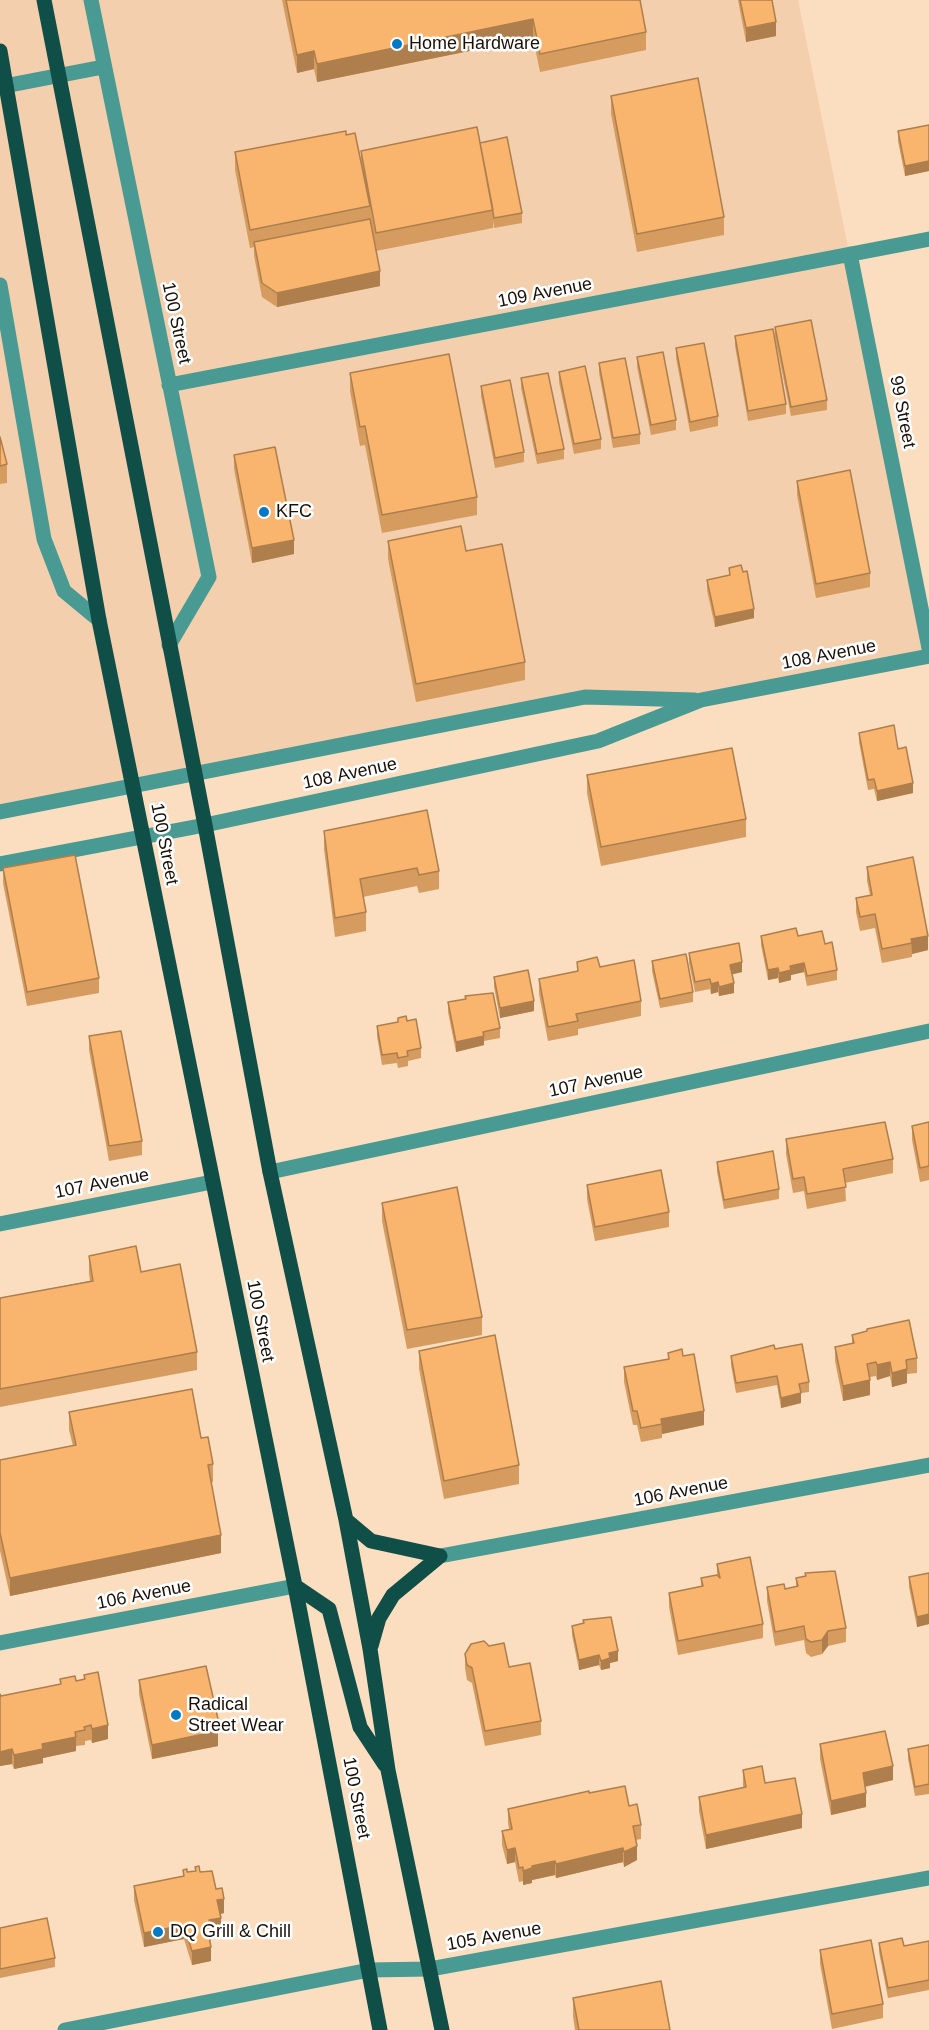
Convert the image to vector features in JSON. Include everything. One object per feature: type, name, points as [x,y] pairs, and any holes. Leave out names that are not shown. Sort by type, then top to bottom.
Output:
[{"type":"main road","name":"100 Street","points":[[44,0],[194,774],[206,825],[270,1172],[346,1520],[370,1648],[388,1770],[442,2030]]},
{"type":"main road","name":"100 Street","points":[[0,51],[3,86],[99,620],[295,1586],[380,2030]]},
{"type":"main road","points":[[346,1520],[371,1541],[440,1557]]},
{"type":"main road","points":[[370,1648],[379,1618],[393,1595],[440,1557]]},
{"type":"main road","points":[[295,1586],[329,1609],[360,1727],[388,1770]]},
{"type":"street","name":"100 Street","points":[[91,0],[103,68],[209,577],[169,645]]},
{"type":"street","points":[[3,86],[103,68]]},
{"type":"street","name":"109 Avenue","points":[[169,385],[929,239]]},
{"type":"street","name":"99 Street","points":[[850,254],[929,648]]},
{"type":"street","points":[[0,285],[44,539],[64,591],[99,620]]},
{"type":"street","name":"108 Avenue","points":[[0,864],[206,825],[598,741],[701,700],[929,656]]},
{"type":"street","name":"108 Avenue","points":[[0,812],[585,697],[701,700]]},
{"type":"street","name":"107 Avenue","points":[[270,1172],[929,1031]]},
{"type":"street","name":"107 Avenue","points":[[0,1224],[212,1182]]},
{"type":"street","name":"106 Avenue","points":[[440,1557],[929,1466]]},
{"type":"street","name":"106 Avenue","points":[[0,1643],[295,1586]]},
{"type":"street","name":"105 Avenue","points":[[65,2030],[369,1970],[430,1969],[929,1878]]},
{"type":"shaded area","points":[[0,0],[798,0],[929,648],[701,700],[585,697],[0,812]]},
{"type":"building","name":"Home Hardware","points":[[286,0],[640,0],[646,32],[540,54],[533,19],[317,64],[314,51],[297,55]]},
{"type":"building","points":[[740,0],[772,0],[776,22],[746,28]]},
{"type":"building","points":[[698,78],[724,217],[637,234],[611,96]]},
{"type":"building","points":[[929,125],[929,161],[905,166],[898,131]]},
{"type":"building","points":[[477,127],[493,210],[376,233],[361,151]]},
{"type":"building","points":[[346,131],[346,135],[355,133],[370,206],[250,230],[235,152]]},
{"type":"building","points":[[507,137],[522,213],[494,218],[480,143]]},
{"type":"building","points":[[370,219],[380,271],[277,293],[262,283],[254,242]]},
{"type":"building","points":[[811,320],[827,400],[791,407],[775,327]]},
{"type":"building","points":[[773,329],[786,404],[748,411],[735,336]]},
{"type":"building","points":[[704,343],[718,416],[690,422],[676,348]]},
{"type":"building","points":[[663,352],[676,420],[651,425],[637,357]]},
{"type":"building","points":[[449,354],[477,497],[382,515],[365,426],[360,427],[350,373]]},
{"type":"building","points":[[625,358],[640,434],[613,438],[599,363]]},
{"type":"building","points":[[585,366],[601,439],[574,444],[559,372]]},
{"type":"building","points":[[548,373],[564,449],[537,454],[521,378]]},
{"type":"building","points":[[510,380],[524,452],[495,458],[481,386]]},
{"type":"building","points":[[0,437],[7,464],[0,466]]},
{"type":"building","name":"KFC","points":[[275,447],[294,540],[252,548],[234,455]]},
{"type":"building","points":[[850,470],[870,573],[816,584],[797,481]]},
{"type":"building","points":[[461,526],[466,551],[502,544],[525,662],[416,684],[388,541]]},
{"type":"building","points":[[741,565],[743,572],[747,571],[754,609],[715,617],[707,580],[730,575],[729,568]]},
{"type":"building","points":[[894,725],[898,749],[906,747],[913,783],[877,791],[874,779],[868,780],[859,733]]},
{"type":"building","points":[[732,748],[746,819],[601,847],[587,775]]},
{"type":"building","points":[[427,810],[439,871],[419,875],[417,868],[360,879],[366,912],[335,918],[324,831]]},
{"type":"building","points":[[75,855],[99,978],[27,992],[3,868]]},
{"type":"building","points":[[913,857],[928,936],[911,939],[912,943],[882,949],[875,914],[860,917],[856,898],[872,895],[867,867]]},
{"type":"building","points":[[796,928],[798,936],[822,931],[825,944],[832,942],[837,970],[807,976],[804,963],[790,966],[791,970],[779,973],[778,968],[768,970],[761,936]]},
{"type":"building","points":[[739,943],[742,962],[730,965],[734,983],[719,987],[718,982],[711,984],[710,979],[695,982],[689,953]]},
{"type":"building","points":[[686,954],[693,992],[660,999],[652,961]]},
{"type":"building","points":[[597,957],[600,967],[634,960],[641,1001],[576,1014],[578,1021],[548,1027],[539,979],[578,971],[577,962]]},
{"type":"building","points":[[528,970],[534,1001],[500,1008],[494,977]]},
{"type":"building","points":[[493,993],[500,1028],[483,1032],[484,1036],[456,1042],[448,1002],[466,999],[465,996]]},
{"type":"building","points":[[406,1016],[407,1021],[416,1019],[421,1048],[407,1051],[408,1056],[398,1058],[397,1053],[382,1055],[377,1026],[398,1022],[398,1018]]},
{"type":"building","points":[[121,1031],[142,1141],[109,1146],[89,1036]]},
{"type":"building","points":[[885,1122],[893,1159],[843,1169],[846,1187],[807,1194],[804,1177],[793,1179],[786,1139]]},
{"type":"building","points":[[929,1122],[929,1166],[920,1168],[912,1126]]},
{"type":"building","points":[[773,1151],[779,1189],[724,1200],[717,1162]]},
{"type":"building","points":[[661,1170],[669,1212],[595,1227],[587,1185]]},
{"type":"building","points":[[457,1187],[482,1317],[407,1330],[382,1203]]},
{"type":"building","points":[[136,1246],[141,1272],[180,1264],[197,1352],[0,1389],[0,1298],[93,1281],[89,1256]]},
{"type":"building","points":[[909,1320],[917,1358],[906,1360],[907,1369],[892,1373],[890,1362],[877,1365],[876,1362],[867,1364],[870,1380],[843,1386],[835,1347],[854,1343],[852,1335],[867,1331],[867,1329]]},
{"type":"building","points":[[495,1335],[519,1465],[444,1481],[419,1351]]},
{"type":"building","points":[[802,1344],[809,1382],[799,1384],[801,1393],[781,1398],[777,1376],[736,1383],[731,1356],[774,1345],[775,1349]]},
{"type":"building","points":[[682,1349],[683,1356],[694,1354],[704,1411],[661,1419],[662,1424],[641,1428],[637,1411],[633,1411],[624,1367],[669,1359],[668,1353]]},
{"type":"building","points":[[192,1389],[201,1438],[208,1437],[213,1464],[208,1465],[221,1535],[10,1578],[0,1533],[0,1460],[76,1445],[69,1412]]},
{"type":"building","points":[[750,1557],[763,1624],[678,1641],[669,1593],[703,1586],[701,1578],[717,1575],[720,1578],[717,1564]]},
{"type":"building","points":[[835,1571],[846,1628],[828,1631],[822,1640],[811,1642],[806,1639],[804,1626],[775,1632],[767,1587],[784,1584],[785,1589],[798,1586],[796,1578],[806,1576],[805,1573]]},
{"type":"building","points":[[929,1573],[929,1614],[917,1617],[909,1577]]},
{"type":"building","points":[[611,1617],[618,1651],[609,1653],[610,1658],[601,1661],[599,1655],[579,1660],[572,1626],[584,1623],[583,1620]]},
{"type":"building","points":[[484,1641],[489,1646],[504,1643],[509,1667],[530,1663],[541,1721],[485,1731],[472,1668],[467,1665],[465,1654],[471,1644]]},
{"type":"building","points":[[206,1666],[218,1719],[218,1731],[152,1745],[139,1680]]},
{"type":"building","points":[[98,1672],[108,1725],[92,1729],[91,1725],[84,1727],[85,1730],[75,1732],[76,1737],[42,1744],[43,1749],[14,1755],[12,1749],[0,1752],[0,1694],[1,1696],[61,1684],[60,1679],[75,1676],[76,1681],[85,1679],[84,1675]]},
{"type":"building","points":[[885,1731],[893,1766],[863,1773],[866,1793],[831,1801],[820,1744]]},
{"type":"building","points":[[929,1745],[929,1784],[915,1787],[908,1749]]},
{"type":"building","points":[[762,1766],[765,1783],[795,1778],[802,1814],[706,1835],[699,1797],[746,1787],[743,1770]]},
{"type":"building","points":[[625,1786],[629,1806],[637,1804],[641,1825],[633,1826],[637,1846],[624,1852],[623,1848],[556,1864],[555,1861],[532,1866],[523,1871],[523,1867],[519,1868],[515,1848],[507,1850],[502,1831],[512,1829],[508,1809],[589,1791],[589,1793]]},
{"type":"building","points":[[199,1866],[200,1872],[212,1871],[216,1889],[222,1888],[224,1899],[217,1900],[221,1918],[209,1920],[211,1926],[207,1927],[211,1947],[192,1951],[184,1925],[144,1933],[134,1886],[184,1876],[183,1870],[196,1871],[195,1867]]},
{"type":"building","points":[[47,1918],[55,1958],[0,1969],[0,1928]]},
{"type":"building","points":[[902,1938],[904,1946],[929,1941],[929,1980],[888,1988],[879,1943]]},
{"type":"building","points":[[871,1940],[883,2004],[832,2014],[820,1950]]},
{"type":"building","points":[[661,1981],[670,2030],[579,2030],[573,1998]]},
{"type":"place","name":"Home Hardware","points":[[397,44]]},
{"type":"place","name":"KFC","points":[[264,512]]},
{"type":"place","name":"Radical Street Wear","points":[[176,1715]]},
{"type":"place","name":"DQ Grill & Chill","points":[[158,1932]]}]
